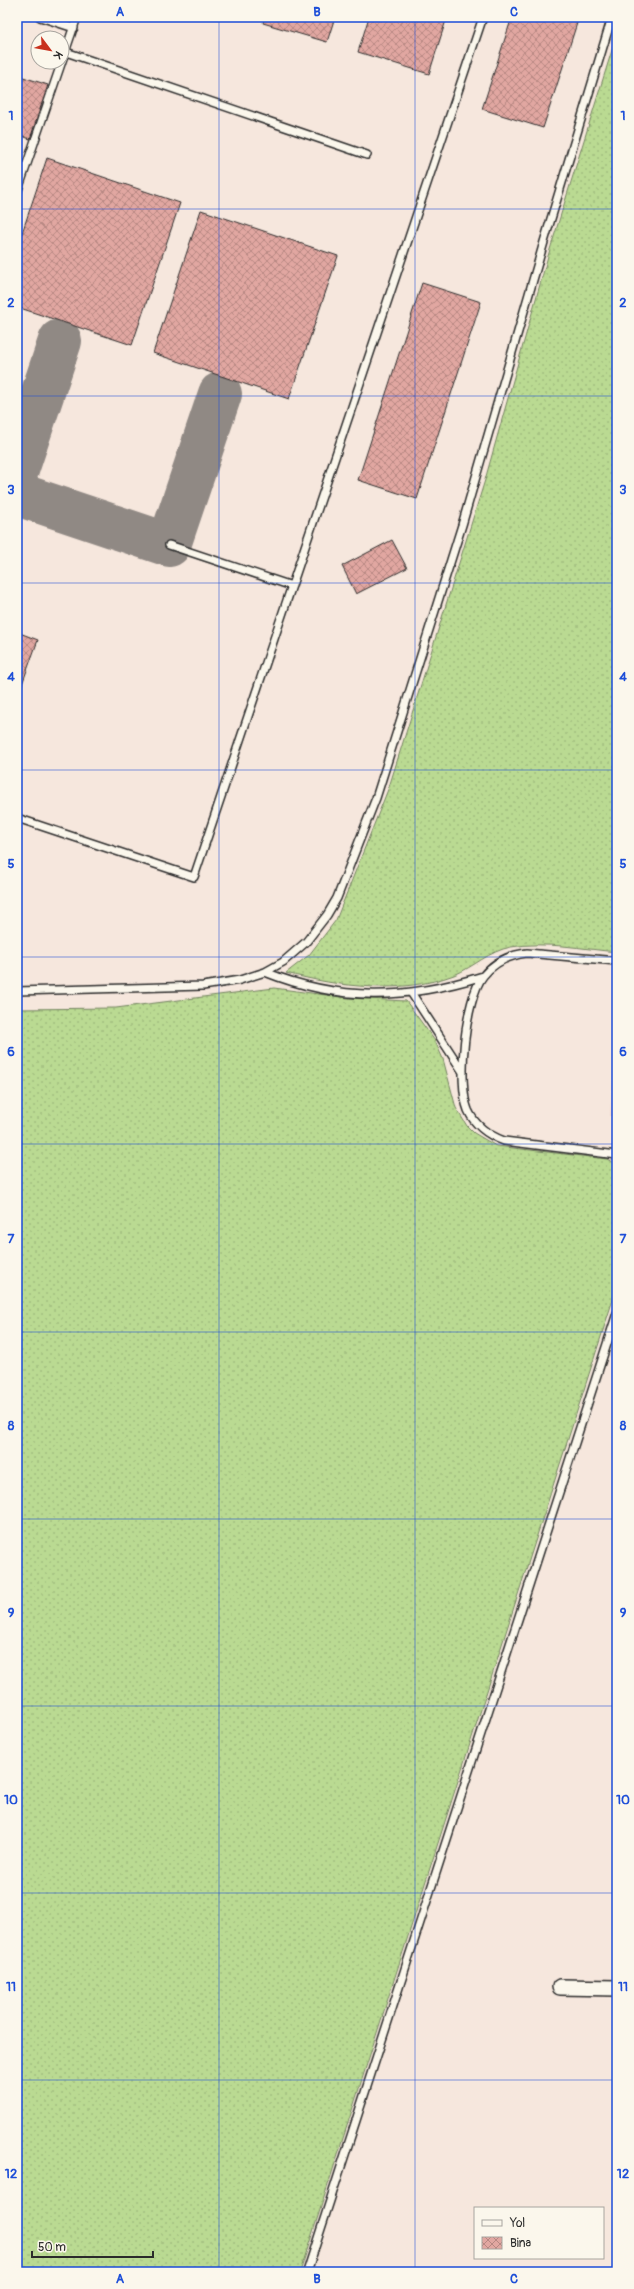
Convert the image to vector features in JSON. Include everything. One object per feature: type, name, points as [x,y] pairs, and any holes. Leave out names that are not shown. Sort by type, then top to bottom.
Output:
[{"type":"street","points":[[560,1987],[617,1988]]},
{"type":"lane","points":[[40,17],[74,28]]},
{"type":"lane","points":[[70,40],[78,17]]},
{"type":"lane","points":[[17,818],[194,877],[483,17]]},
{"type":"lane","points":[[17,991],[203,986],[240,980],[265,972],[295,953],[316,931],[327,916],[337,898],[376,798],[462,524],[544,242],[612,17]]},
{"type":"lane","points":[[70,53],[367,155]]},
{"type":"lane","points":[[17,193],[60,70]]},
{"type":"lane","points":[[169,545],[292,586]]},
{"type":"lane","points":[[617,961],[527,952],[517,954],[498,962],[483,976],[476,990],[469,1016],[463,1072],[465,1096],[468,1109],[479,1126],[495,1138],[504,1141],[617,1155]]},
{"type":"lane","points":[[265,972],[300,984],[334,991],[382,995],[412,994],[438,989],[483,976]]},
{"type":"lane","points":[[412,994],[463,1072]]},
{"type":"lane","points":[[306,2272],[617,1312]]},
{"type":"shaded area","points":[[617,1030],[617,1117],[610,1116]]},
{"type":"green space","points":[[617,34],[617,952],[551,945],[524,945],[511,947],[496,952],[454,975],[413,985],[391,987],[349,985],[286,973],[309,955],[336,920],[389,787],[485,480],[548,256]]},
{"type":"green space","points":[[274,988],[348,998],[406,1001],[435,1041],[443,1059],[456,1108],[467,1126],[474,1133],[496,1146],[607,1159],[617,1165],[617,1287],[300,2272],[17,2272],[17,1009],[116,1008]]},
{"type":"building","points":[[265,17],[335,17],[327,42],[263,23]]},
{"type":"building","points":[[369,17],[447,17],[429,74],[358,52]]},
{"type":"building","points":[[512,17],[579,17],[543,128],[482,109]]},
{"type":"building","points":[[17,75],[48,85],[30,139],[17,134]]},
{"type":"building","points":[[47,158],[180,203],[132,345],[17,307],[17,248]]},
{"type":"building","points":[[201,210],[338,256],[289,399],[153,353]]},
{"type":"building","points":[[422,283],[481,302],[417,499],[358,480]]},
{"type":"building","points":[[392,540],[407,568],[356,594],[342,566]]},
{"type":"building","points":[[17,632],[38,640],[17,698]]},
{"type":"taxiway","points":[[17,470],[60,341]]},
{"type":"taxiway","points":[[17,494],[169,545],[220,394]]}]
